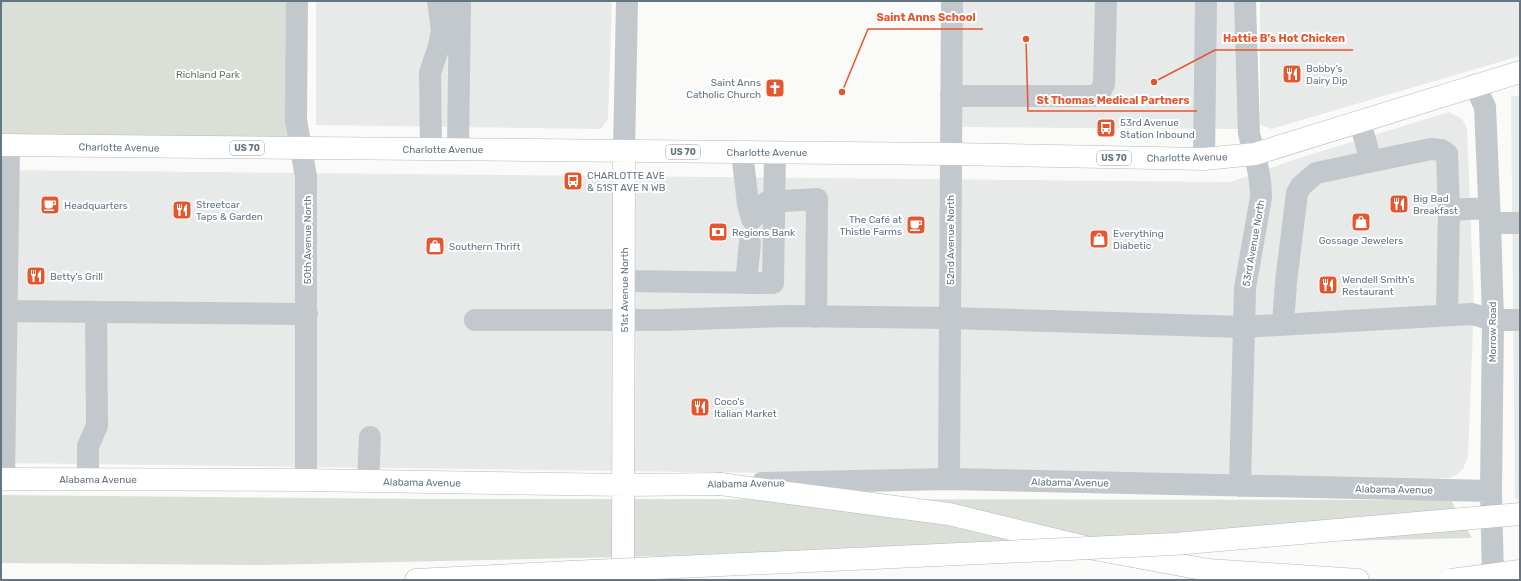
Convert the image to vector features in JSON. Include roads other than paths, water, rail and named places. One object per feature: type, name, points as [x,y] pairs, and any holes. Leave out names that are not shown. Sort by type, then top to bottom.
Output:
[{"type":"main road","name":"Charlotte Avenue","points":[[5,146],[776,152],[1204,159],[1255,154],[1520,72]]},
{"type":"main road","name":"51st Avenue North","points":[[623,580],[625,485],[623,281],[624,151]]},
{"type":"main road","name":"Alabama Avenue","points":[[2,479],[306,480],[625,485],[720,484]]},
{"type":"main road","points":[[720,484],[949,514],[1089,548],[1208,570],[1358,580]]},
{"type":"main road","points":[[416,580],[1175,544],[1484,519],[1520,514]]},
{"type":"main road","points":[[1451,580],[1520,571]]},
{"type":"street","name":"50th Avenue North","points":[[297,1],[296,120],[306,177],[306,480]]},
{"type":"street","points":[[431,149],[430,73],[440,46],[442,30],[438,1]]},
{"type":"street","points":[[458,150],[460,1]]},
{"type":"street","name":"51st Avenue North","points":[[624,151],[627,1]]},
{"type":"street","name":"52nd Avenue North","points":[[949,479],[952,1]]},
{"type":"street","points":[[951,96],[1093,96],[1100,92],[1104,84],[1106,1]]},
{"type":"street","points":[[1204,159],[1206,1]]},
{"type":"street","name":"53rd Avenue North","points":[[1240,486],[1245,288],[1261,197],[1261,187],[1255,154],[1248,134],[1245,1]]},
{"type":"street","name":"Morrow Road","points":[[1475,85],[1485,107],[1490,215],[1493,320],[1491,491],[1493,580]]},
{"type":"street","points":[[1360,122],[1371,161]]},
{"type":"street","points":[[2,479],[5,146]]},
{"type":"street","points":[[1283,324],[1286,282],[1296,200],[1297,193],[1301,186],[1316,172],[1431,150],[1440,150],[1447,154],[1449,210],[1447,314]]},
{"type":"street","points":[[742,152],[748,204],[752,219],[767,202],[775,200],[817,199],[816,317]]},
{"type":"street","points":[[623,281],[773,283],[776,152]]},
{"type":"street","points":[[1261,197],[1296,200]]},
{"type":"street","points":[[1449,210],[1490,215],[1520,223]]},
{"type":"street","points":[[746,283],[750,242]]},
{"type":"street","points":[[4,311],[307,314]]},
{"type":"street","points":[[88,480],[88,446],[98,426],[96,312]]},
{"type":"street","points":[[475,320],[624,320],[816,317],[950,318],[1243,327],[1447,314],[1472,314],[1493,320],[1520,320]]},
{"type":"street","points":[[368,481],[370,437]]},
{"type":"street","name":"Alabama Avenue","points":[[720,484],[949,479],[1491,491]]},
{"type":"place","name":"St Thomas Medical Partners","points":[[1026,39]]},
{"type":"place","name":"Bobby's Dairy Dip","points":[[1292,74]]},
{"type":"place","name":"Hattie B's Hot Chicken","points":[[1154,82]]},
{"type":"place","name":"Saint Anns Catholic Church","points":[[775,88]]},
{"type":"place","name":"Saint Anns School","points":[[842,92]]},
{"type":"place","name":"53rd Avenue Station Inbound","points":[[1106,128]]},
{"type":"place","name":"CHARLOTTE AVE & 51ST AVE N WB","points":[[573,181]]},
{"type":"place","name":"Big Bad Breakfast","points":[[1399,204]]},
{"type":"place","name":"Headquarters","points":[[50,205]]},
{"type":"place","name":"Streetcar Taps & Garden","points":[[182,210]]},
{"type":"place","name":"Gossage Jewelers","points":[[1361,222]]},
{"type":"place","name":"The Café at Thistle Farms","points":[[916,225]]},
{"type":"place","name":"Regions Bank","points":[[718,232]]},
{"type":"place","name":"Everything Diabetic","points":[[1099,239]]},
{"type":"place","name":"Southern Thrift","points":[[435,246]]},
{"type":"place","name":"Betty's Grill","points":[[36,276]]},
{"type":"place","name":"Wendell Smith's Restaurant","points":[[1328,285]]},
{"type":"place","name":"Coco's Italian Market","points":[[700,407]]},
{"type":"park label","name":"Richland Park","points":[[208,74]]}]
